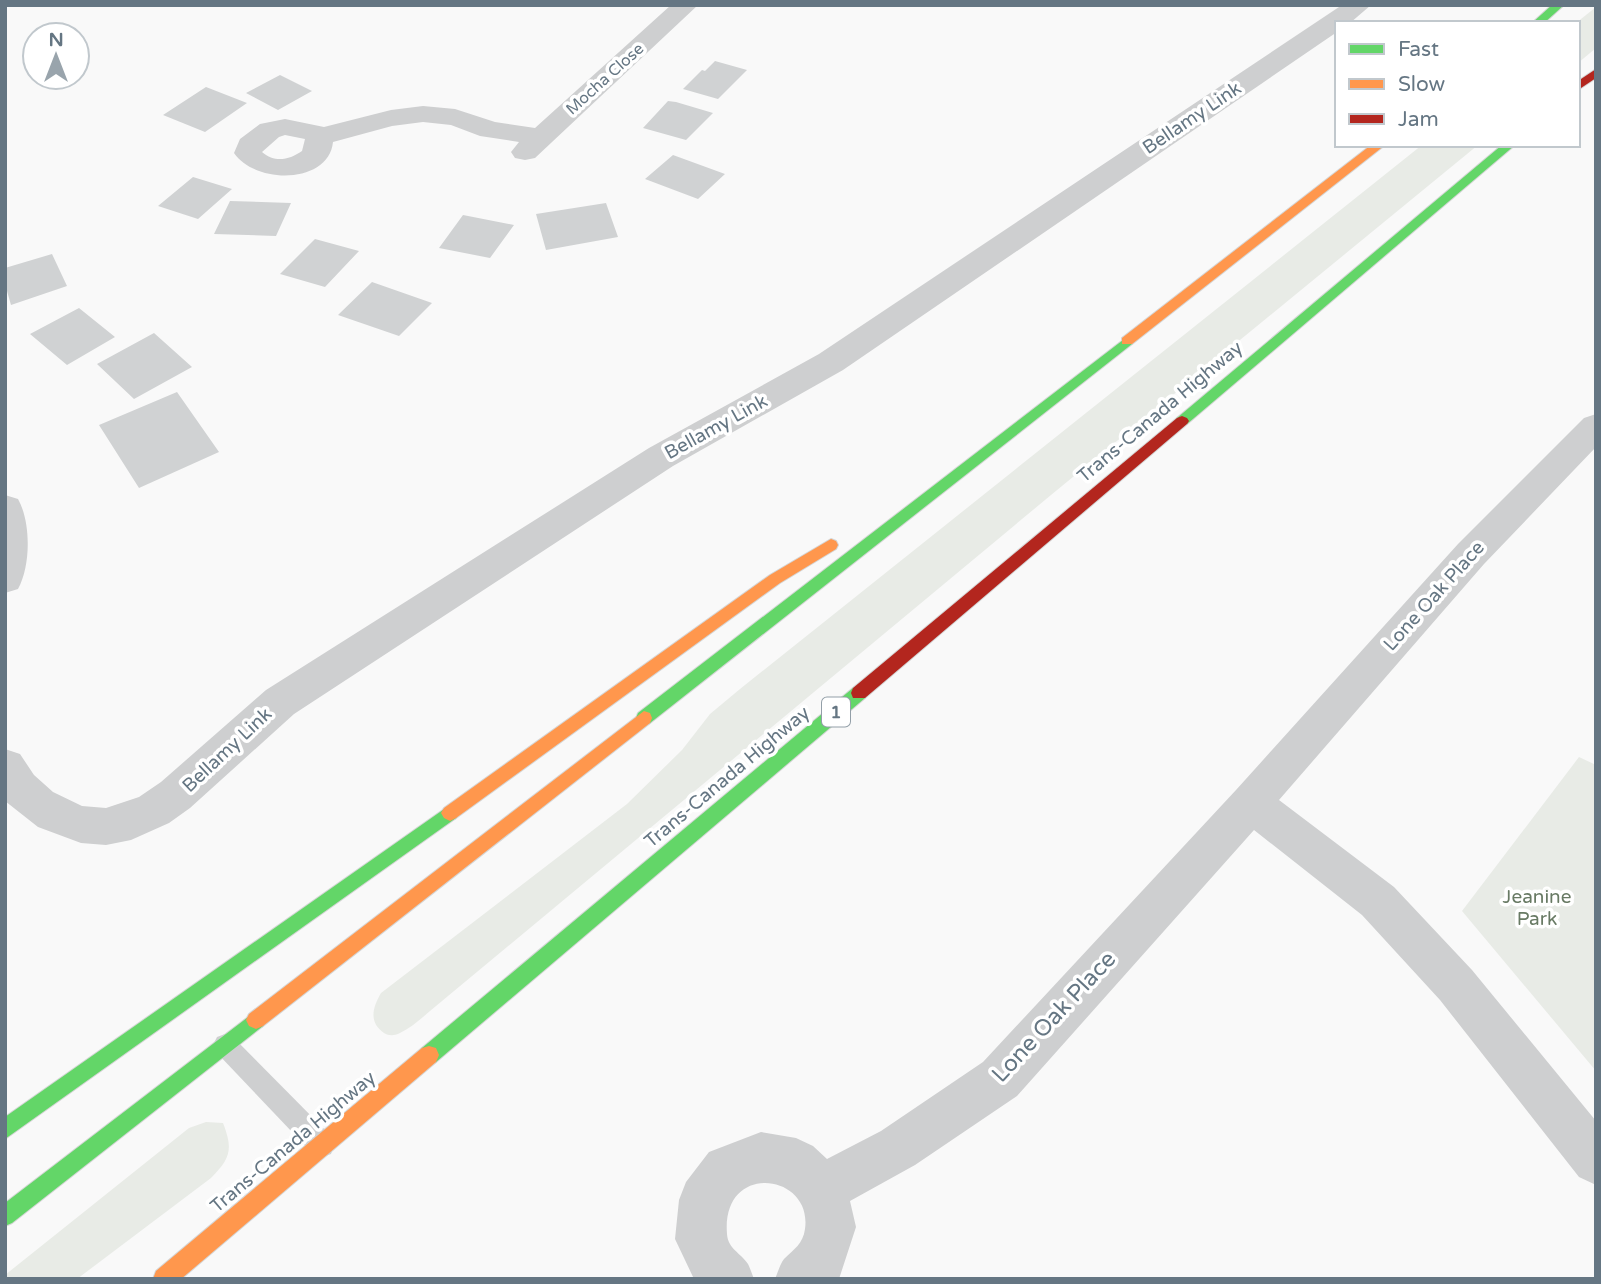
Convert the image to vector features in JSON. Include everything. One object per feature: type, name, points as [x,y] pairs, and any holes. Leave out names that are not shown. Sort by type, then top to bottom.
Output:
[{"type":"highway","points":[[1539,21],[1559,5]]},
{"type":"highway","points":[[1580,85],[1596,72]]},
{"type":"highway","points":[[5,1216],[1377,147]]},
{"type":"highway","name":"Trans-Canada Highway","points":[[164,1279],[1507,147]]},
{"type":"highway","points":[[867,523],[994,445]]},
{"type":"highway","points":[[5,1129],[254,954],[775,579],[844,537]]},
{"type":"street","name":"Mocha Close","points":[[319,137],[391,118],[423,114],[455,117],[533,144],[686,5]]},
{"type":"street","name":"Bellamy Link","points":[[1335,21],[1359,5]]},
{"type":"street","name":"Bellamy Link","points":[[5,766],[13,782],[38,806],[72,825],[102,827],[133,821],[167,804],[191,784],[236,738],[280,702],[661,457],[831,362],[1335,21]]},
{"type":"street","name":"Lone Oak Place","points":[[822,1189],[898,1147],[1000,1079],[1251,803],[1471,554],[1596,426]]},
{"type":"street","points":[[5,508],[9,550],[5,579]]},
{"type":"street","points":[[1251,803],[1378,901],[1457,985],[1596,1160]]},
{"type":"street","points":[[728,1279],[719,1273],[701,1239],[704,1200],[727,1170],[761,1157],[796,1163],[822,1189],[831,1227],[819,1264],[801,1279]]},
{"type":"lane","points":[[225,1045],[322,1145]]},
{"type":"green space","points":[[1596,7],[1596,48],[1580,61],[1580,21]]},
{"type":"green space","points":[[1419,147],[1476,147],[1051,495],[419,1021],[394,1035],[379,1029],[374,1014],[381,993],[627,804],[682,750],[710,714]]},
{"type":"green space","name":"Jeanine Park","points":[[1579,757],[1596,765],[1596,1071],[1462,911]]},
{"type":"green space","points":[[206,1122],[223,1123],[229,1147],[223,1165],[211,1178],[77,1279],[5,1279],[5,1275],[189,1128]]},
{"type":"building","points":[[715,61],[747,70],[718,99],[683,89],[702,70],[705,71]]},
{"type":"building","points":[[280,75],[312,91],[278,110],[246,93]]},
{"type":"building","points":[[206,87],[247,103],[205,132],[163,115]]},
{"type":"building","points":[[668,101],[713,113],[686,140],[643,128]]},
{"type":"building","points":[[673,155],[725,174],[698,199],[645,179]]},
{"type":"building","points":[[193,177],[232,189],[198,219],[158,206]]},
{"type":"building","points":[[230,201],[291,203],[276,236],[214,234]]},
{"type":"building","points":[[606,203],[618,237],[546,250],[536,214]]},
{"type":"building","points":[[463,215],[514,225],[490,258],[439,248]]},
{"type":"building","points":[[315,239],[359,251],[325,287],[280,274]]},
{"type":"building","points":[[52,254],[67,286],[11,305],[5,284],[5,268]]},
{"type":"building","points":[[372,282],[432,303],[399,336],[338,315]]},
{"type":"building","points":[[79,308],[115,337],[67,365],[30,334]]},
{"type":"building","points":[[154,333],[192,367],[134,399],[97,364]]},
{"type":"building","points":[[177,392],[219,452],[139,488],[99,425]]},
{"type":"traffic: fast","points":[[1539,21],[1559,5]]},
{"type":"traffic: fast","points":[[1182,421],[1507,147]]},
{"type":"traffic: fast","points":[[644,718],[1127,341]]},
{"type":"traffic: fast","points":[[429,1055],[859,693]]},
{"type":"traffic: fast","points":[[5,1129],[450,813]]},
{"type":"traffic: fast","points":[[5,1216],[256,1020]]},
{"type":"traffic: slow","points":[[1127,341],[1376,147]]},
{"type":"traffic: slow","points":[[450,813],[775,579],[831,545]]},
{"type":"traffic: slow","points":[[256,1020],[644,718]]},
{"type":"traffic: slow","points":[[164,1279],[429,1055]]},
{"type":"traffic: jam","points":[[1580,85],[1596,72]]},
{"type":"traffic: jam","points":[[859,693],[1182,421]]}]
